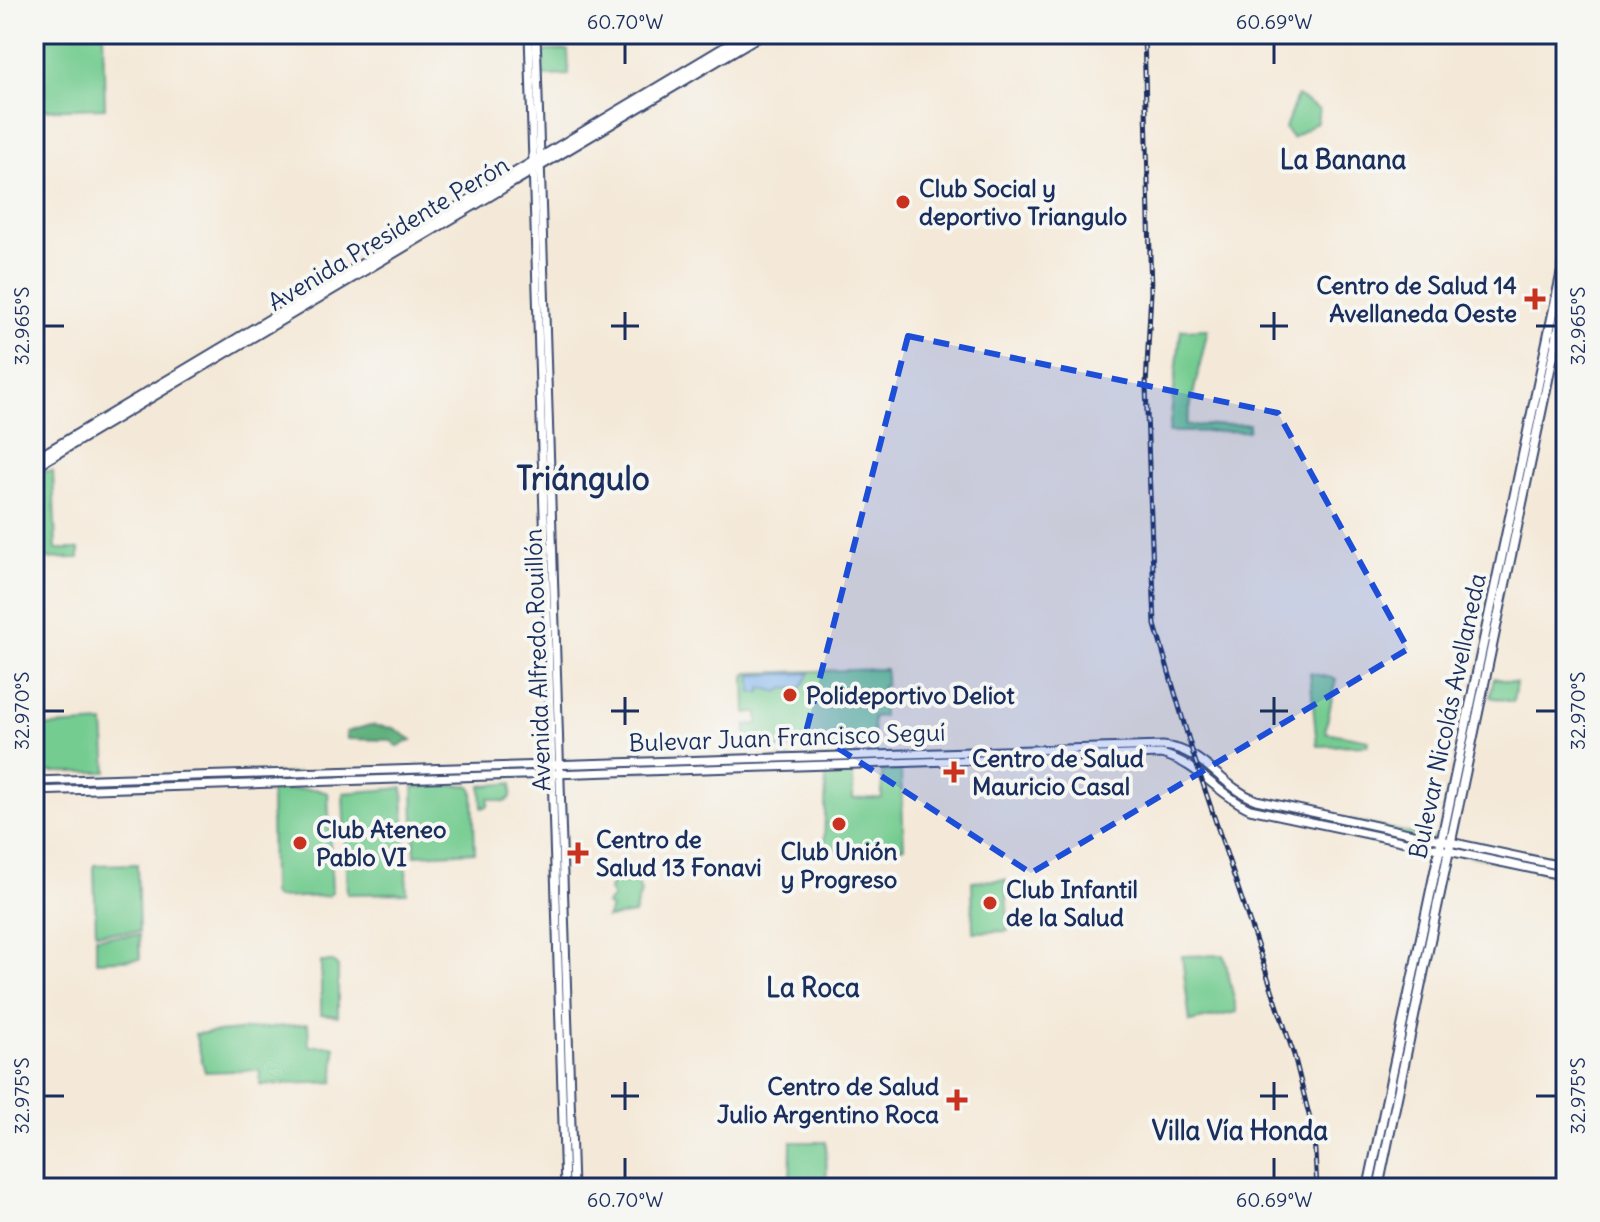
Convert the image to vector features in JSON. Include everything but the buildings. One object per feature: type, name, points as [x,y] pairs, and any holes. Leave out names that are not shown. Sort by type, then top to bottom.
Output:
[{"type":"main road","name":"Avenida Alfredo Rouillón","points":[[529,34],[557,765],[565,1188]]},
{"type":"main road","name":"Avenida Alfredo Rouillón","points":[[536,34],[536,164]]},
{"type":"main road","name":"Avenida Presidente Perón","points":[[34,467],[747,34]]},
{"type":"main road","name":"Avenida Presidente Perón","points":[[34,460],[762,34]]},
{"type":"main road","name":"Bulevar Nicolás Avellaneda","points":[[1378,1188],[1566,252]]},
{"type":"main road","name":"Bulevar Nicolás Avellaneda","points":[[1368,1188],[1566,294]]},
{"type":"main road","name":"Bulevar Juan Francisco Seguí","points":[[34,781],[1163,746],[1193,754],[1235,789],[1256,800],[1566,876]]},
{"type":"main road","name":"Bulevar Juan Francisco Seguí","points":[[34,791],[1161,754],[1194,767],[1228,796],[1250,809],[1566,867]]},
{"type":"main road","name":"Avenida Alfredo Rouillón","points":[[557,775],[573,1188]]},
{"type":"highlighted area","points":[[908,336],[1278,413],[1408,649],[1031,873],[807,728]]},
{"type":"green space","points":[[34,34],[103,34],[105,108],[34,110]]},
{"type":"green space","points":[[568,50],[569,75],[543,76],[543,54],[546,51]]},
{"type":"green space","points":[[1297,96],[1319,109],[1317,122],[1292,138],[1285,128]]},
{"type":"green space","points":[[1208,329],[1186,426],[1249,424],[1248,431],[1169,432],[1181,330]]},
{"type":"green space","points":[[43,471],[53,471],[56,549],[79,549],[79,558],[34,559],[34,477]]},
{"type":"green space","name":"Polideportivo Deliot","points":[[886,669],[886,684],[882,685],[883,716],[873,717],[874,746],[747,750],[746,725],[758,724],[758,713],[746,713],[745,676],[748,673]]},
{"type":"green space","points":[[1310,673],[1336,679],[1325,732],[1369,740],[1368,745],[1317,746]]},
{"type":"green space","points":[[1494,678],[1516,683],[1513,702],[1490,697]]},
{"type":"green space","points":[[104,723],[107,772],[35,772],[34,727]]},
{"type":"green space","points":[[370,725],[394,728],[412,740],[398,747],[390,740],[347,739],[346,732]]},
{"type":"green space","points":[[1106,750],[1106,756],[34,791],[34,781]]},
{"type":"green space","points":[[901,770],[904,847],[824,850],[826,773],[853,772],[853,799],[882,798],[882,771]]},
{"type":"green space","points":[[512,783],[511,797],[505,802],[489,798],[488,806],[482,808],[481,786]]},
{"type":"green space","points":[[469,785],[473,790],[475,852],[415,855],[413,787]]},
{"type":"green space","points":[[403,788],[407,893],[347,894],[343,793]]},
{"type":"green space","name":"Club Ateneo Pablo VI","points":[[315,789],[328,793],[332,892],[328,896],[275,898],[272,894],[271,790]]},
{"type":"green space","points":[[1265,802],[1566,867],[1566,876],[1258,811]]},
{"type":"green space","points":[[137,864],[139,932],[96,933],[94,865]]},
{"type":"green space","points":[[615,869],[629,869],[630,879],[638,884],[641,892],[634,914],[607,918],[611,908],[606,904],[613,898],[609,890]]},
{"type":"green space","name":"Club Infantil de la Salud","points":[[1006,880],[1008,931],[973,932],[972,881]]},
{"type":"green space","points":[[139,935],[140,959],[96,961],[96,937]]},
{"type":"green space","points":[[1224,955],[1237,1012],[1190,1022],[1182,956]]},
{"type":"green space","points":[[321,962],[333,962],[338,967],[338,1016],[321,1014]]},
{"type":"green space","points":[[308,1024],[309,1046],[335,1046],[334,1082],[260,1085],[260,1070],[205,1072],[195,1034]]},
{"type":"green space","points":[[791,1142],[826,1142],[827,1188],[790,1188]]},
{"type":"water","points":[[810,673],[800,689],[786,688],[778,692],[761,687],[761,692],[752,693],[752,675]]},
{"type":"railway","points":[[1144,34],[1151,292],[1146,386],[1155,625],[1193,754],[1294,1055],[1314,1135],[1317,1188]]},
{"type":"place","name":"Club Social y deportivo Triangulo","points":[[903,202]]},
{"type":"place","name":"Centro de Salud 14 Avellaneda Oeste","points":[[1535,299]]},
{"type":"place","name":"Polideportivo Deliot","points":[[790,695]]},
{"type":"place","name":"Centro de Salud Mauricio Casal","points":[[954,772]]},
{"type":"place","name":"Club Unión y Progreso","points":[[839,824]]},
{"type":"place","name":"Club Ateneo Pablo VI","points":[[300,843]]},
{"type":"place","name":"Centro de Salud 13 Fonavi","points":[[578,853]]},
{"type":"place","name":"Club Infantil de la Salud","points":[[990,903]]},
{"type":"place","name":"Centro de Salud Julio Argentino Roca","points":[[957,1100]]},
{"type":"district","name":"La Banana","points":[[1343,159]]},
{"type":"district","name":"Triángulo","points":[[583,478]]},
{"type":"district","name":"La Roca","points":[[813,987]]},
{"type":"district","name":"Villa Vía Honda","points":[[1240,1130]]}]
